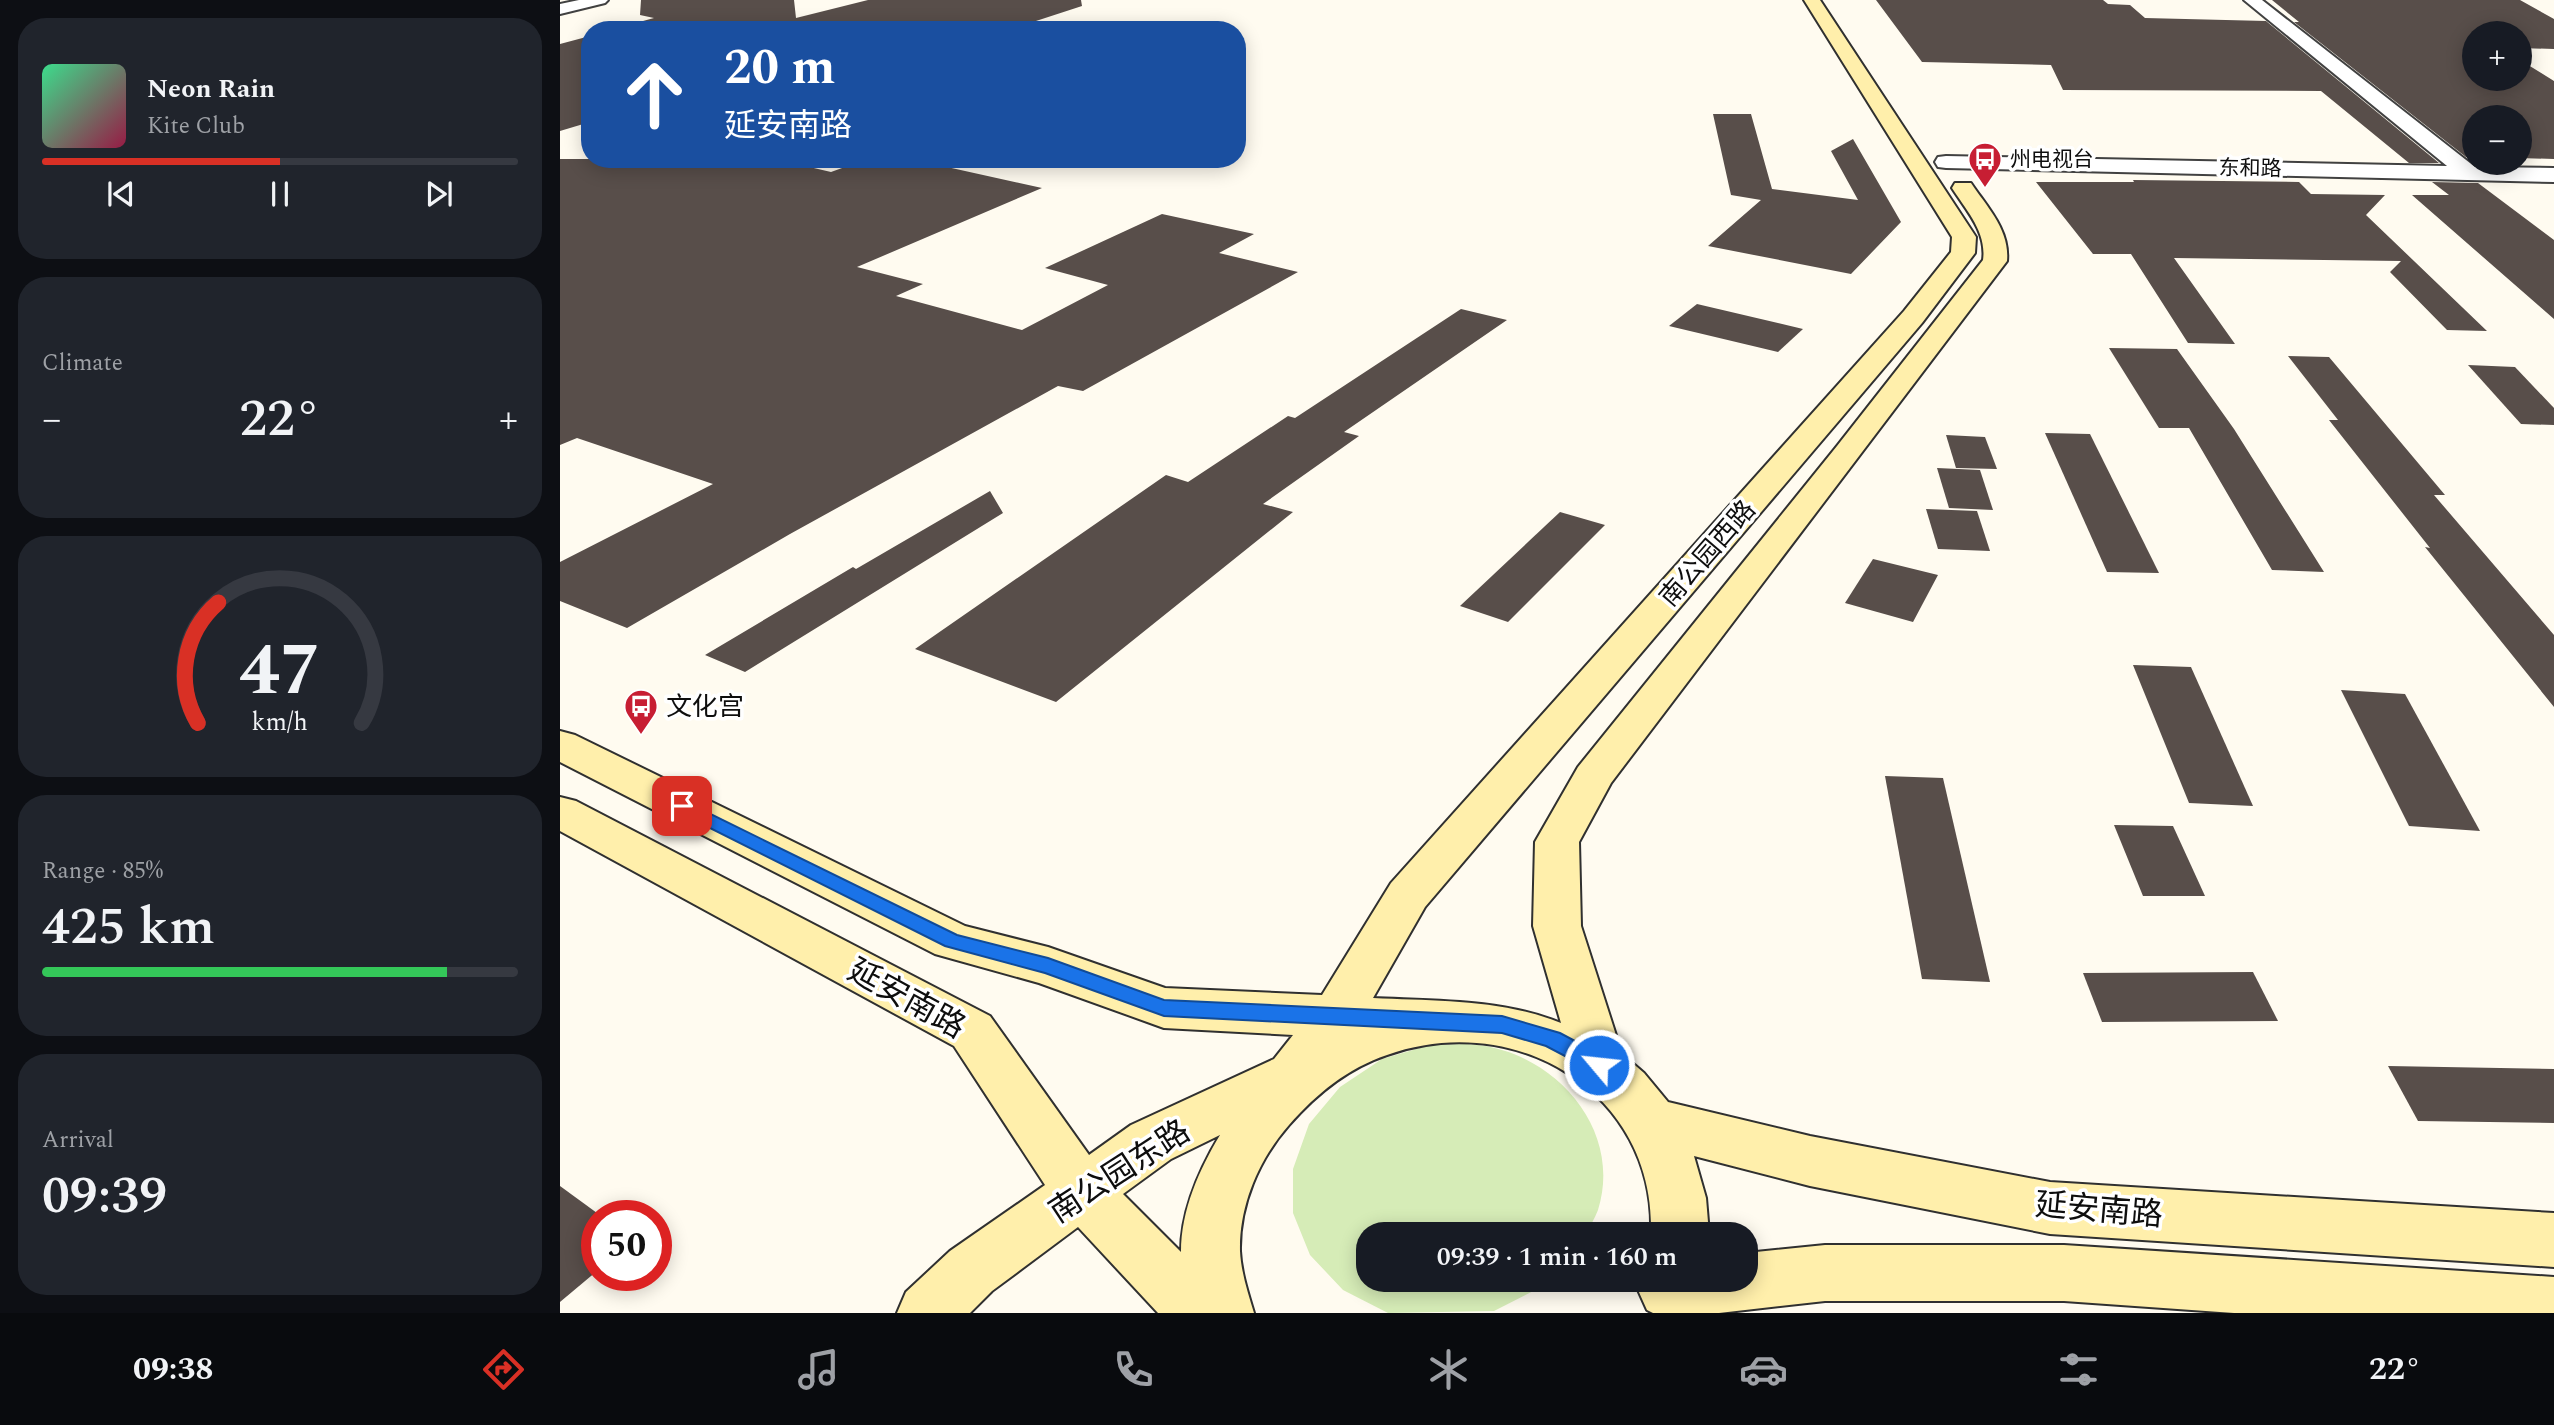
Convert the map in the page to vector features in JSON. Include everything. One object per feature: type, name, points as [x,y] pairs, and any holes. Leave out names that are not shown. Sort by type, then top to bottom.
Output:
[{"type":"main road","name":"南公园西路","points":[[1223,1313],[1211,1261],[1217,1199],[1241,1143],[1309,1060],[1408,895],[1913,317],[1964,253],[1964,237],[1812,0]]},
{"type":"main road","name":"南公园西路","points":[[1599,1065],[1557,926],[1557,842],[1592,777],[1839,464],[1995,261],[1998,249],[1992,234],[1946,162],[1834,0]]},
{"type":"main road","points":[[560,745],[952,941],[1048,966],[1309,1060]]},
{"type":"main road","name":"延安南路","points":[[560,811],[972,1031],[1082,1192],[1199,1313]]},
{"type":"main road","name":"南公园东路","points":[[928,1313],[971,1271],[1151,1142],[1309,1060],[1386,1032],[1447,1022],[1502,1024],[1553,1039],[1599,1065],[1628,1091],[1652,1122],[1674,1173]]},
{"type":"main road","name":"延安南路","points":[[1652,1122],[1810,1161],[2050,1208],[2554,1240]]},
{"type":"main road","points":[[1758,1276],[1825,1273],[2064,1273],[2554,1306]]},
{"type":"street","points":[[560,9],[600,0]]},
{"type":"street","points":[[2252,0],[2462,167]]},
{"type":"street","name":"东和路","points":[[1946,162],[2462,173]]},
{"type":"street","name":"东和路","points":[[2532,174],[2554,175]]},
{"type":"street","points":[[1674,1173],[1679,1222]]},
{"type":"green space","points":[[1460,1044],[1507,1051],[1533,1063],[1557,1080],[1577,1101],[1592,1125],[1601,1152],[1603,1180],[1598,1210],[1592,1222],[1356,1222],[1356,1292],[1531,1292],[1494,1311],[1388,1313],[1343,1290],[1310,1255],[1293,1213],[1293,1169],[1309,1124],[1340,1087],[1382,1059],[1430,1045]]},
{"type":"building","points":[[641,0],[794,0],[796,18],[868,0],[1081,0],[1082,6],[1036,21],[643,21],[654,18],[640,15]]},
{"type":"building","points":[[1876,0],[2103,0],[2108,4],[2130,5],[2145,18],[2266,21],[2439,163],[2409,163],[2321,91],[2063,90],[2051,65],[1922,62]]},
{"type":"building","points":[[2272,0],[2520,0],[2554,19],[2554,49],[2532,48],[2532,21],[2462,21],[2462,91],[2532,91],[2532,67],[2554,81],[2554,159],[2532,158],[2532,105],[2462,105],[2462,154],[2294,22],[2299,22]]},
{"type":"building","points":[[581,38],[581,125],[560,131],[560,44]]},
{"type":"building","points":[[1713,114],[1751,114],[1772,189],[1858,200],[1831,151],[1853,139],[1901,222],[1851,274],[1708,246],[1761,200],[1731,195]]},
{"type":"building","points":[[560,159],[581,159],[581,168],[814,168],[831,172],[842,168],[952,168],[1042,188],[857,267],[923,284],[896,296],[1022,330],[1108,285],[1045,268],[1162,214],[1254,234],[1219,253],[1298,272],[1083,391],[1058,386],[790,534],[627,628],[560,601],[560,562],[713,484],[577,438],[560,445]]},
{"type":"building","points":[[2133,180],[2299,182],[2311,194],[2385,195],[2366,215],[2487,331],[2447,330],[2390,272],[2401,261],[2174,258],[2235,344],[2188,343],[2131,254],[2093,254],[2036,182],[2134,182]]},
{"type":"building","points":[[2432,182],[2478,183],[2554,240],[2554,319],[2412,195],[2449,195]]},
{"type":"building","points":[[1697,304],[1803,329],[1778,352],[1669,326]]},
{"type":"building","points":[[1461,309],[1507,320],[1344,432],[1359,436],[1263,504],[1293,512],[1056,702],[915,649],[1166,475],[1188,482],[1288,416],[1295,418]]},
{"type":"building","points":[[2109,348],[2177,349],[2234,429],[2324,572],[2272,570],[2189,428],[2159,428]]},
{"type":"building","points":[[2288,356],[2329,357],[2445,495],[2434,495],[2554,635],[2554,707],[2425,547],[2430,548],[2329,420],[2338,420]]},
{"type":"building","points":[[2468,365],[2515,367],[2554,408],[2554,425],[2521,424]]},
{"type":"building","points":[[2045,433],[2090,434],[2159,573],[2107,572]]},
{"type":"building","points":[[1946,435],[1985,437],[1997,469],[1956,468]]},
{"type":"building","points":[[1937,468],[1980,470],[1993,510],[1949,508]]},
{"type":"building","points":[[990,491],[1003,513],[745,672],[705,655],[853,567],[856,569]]},
{"type":"building","points":[[1926,509],[1977,511],[1990,551],[1938,549]]},
{"type":"building","points":[[1560,512],[1605,525],[1508,622],[1460,606]]},
{"type":"building","points":[[1873,559],[1938,575],[1913,622],[1845,603]]},
{"type":"building","points":[[2133,665],[2191,667],[2253,806],[2189,803]]},
{"type":"building","points":[[2341,690],[2405,694],[2480,831],[2409,826]]},
{"type":"building","points":[[1885,776],[1943,778],[1990,982],[1922,979]]},
{"type":"building","points":[[2114,825],[2173,826],[2205,896],[2143,896]]},
{"type":"building","points":[[2253,972],[2278,1021],[2102,1022],[2083,973]]},
{"type":"building","points":[[2388,1066],[2554,1069],[2554,1123],[2418,1121]]},
{"type":"building","points":[[560,1186],[581,1201],[581,1284],[560,1302]]},
{"type":"place","name":"州电视台","points":[[1985,189]]},
{"type":"place","name":"文化宫","points":[[641,736]]},
{"type":"route","points":[[682,806],[952,941],[1048,966],[1164,1008],[1502,1024],[1553,1039],[1599,1065]]}]
